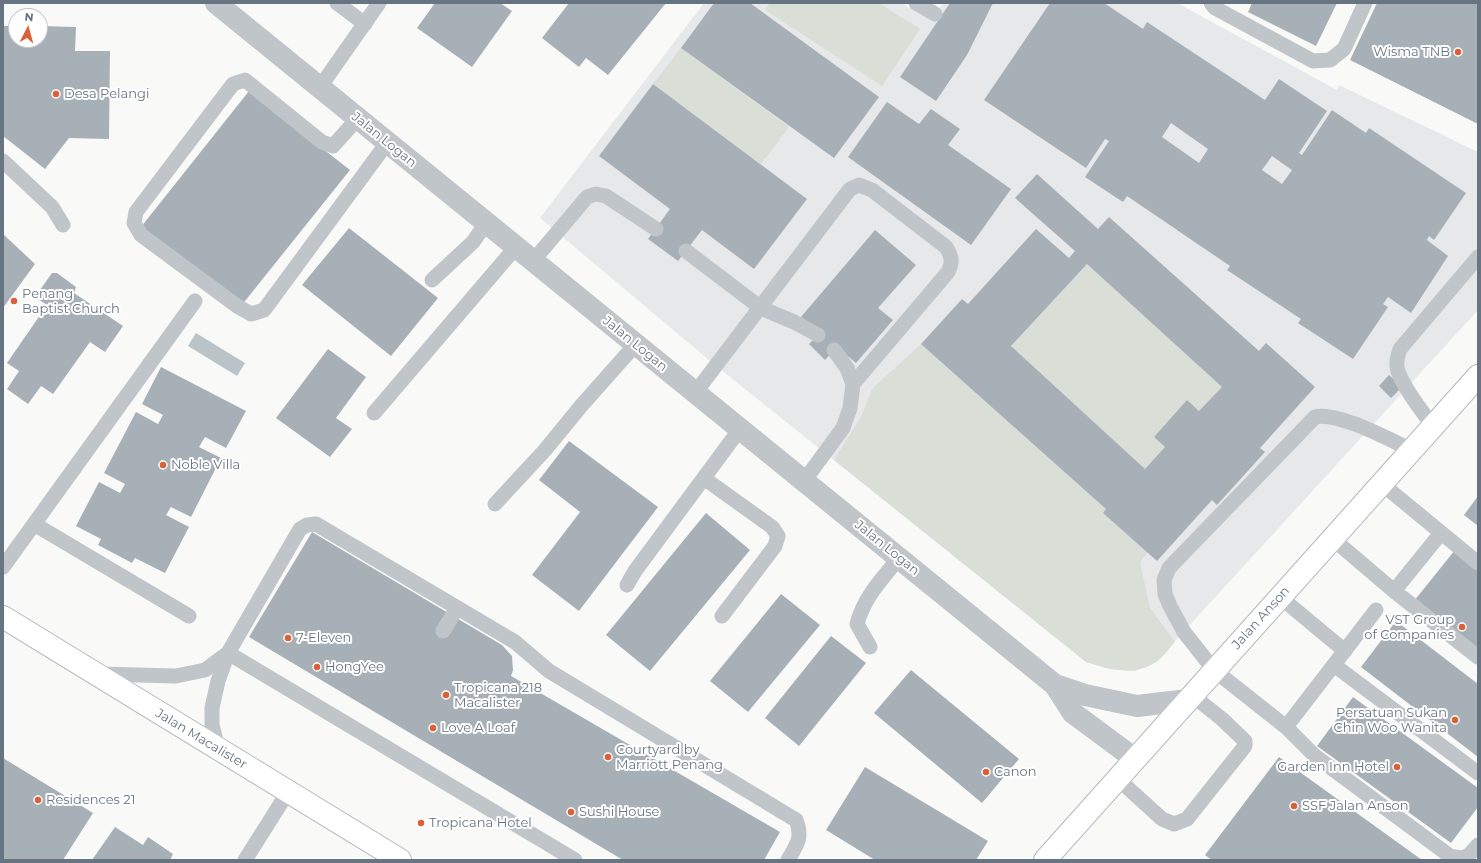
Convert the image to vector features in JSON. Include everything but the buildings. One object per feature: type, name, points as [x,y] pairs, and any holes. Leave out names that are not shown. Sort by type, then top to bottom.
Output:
[{"type":"main road","name":"Jalan Anson","points":[[1045,860],[1478,376]]},
{"type":"main road","name":"Jalan Macalister","points":[[3,617],[92,673],[218,748],[400,860]]},
{"type":"street","name":"Jalan Logan","points":[[216,3],[1055,685],[1073,713],[1135,759]]},
{"type":"street","name":"Jalan Logan","points":[[1055,685],[1085,695],[1137,706],[1190,697]]},
{"type":"lane","points":[[337,3],[365,24]]},
{"type":"lane","points":[[320,87],[380,3]]},
{"type":"lane","points":[[916,3],[935,14]]},
{"type":"lane","points":[[1211,3],[1215,8],[1313,61],[1330,60],[1344,49],[1365,3]]},
{"type":"lane","points":[[358,118],[333,146],[322,142],[245,80],[233,84],[136,212],[134,223],[141,235],[237,306],[251,314],[264,310],[388,143]]},
{"type":"lane","points":[[3,161],[52,207],[63,224]]},
{"type":"lane","points":[[695,392],[761,308],[850,190],[859,186],[872,190],[946,247],[951,255],[952,263],[948,272],[853,384]]},
{"type":"lane","points":[[533,261],[587,197],[596,194],[606,196],[656,229]]},
{"type":"lane","points":[[432,280],[473,242],[486,222]]},
{"type":"lane","points":[[374,413],[516,247]]},
{"type":"lane","points":[[686,251],[761,308],[794,322],[818,336]]},
{"type":"lane","points":[[1433,426],[1407,388],[1397,368],[1397,358],[1400,349],[1478,257]]},
{"type":"lane","points":[[3,567],[195,301]]},
{"type":"lane","points":[[495,504],[545,450],[585,400],[636,344]]},
{"type":"lane","points":[[804,481],[843,428],[850,408],[853,384],[847,368],[834,350]]},
{"type":"lane","points":[[1412,450],[1362,427],[1329,416],[1315,418],[1169,568],[1164,580],[1165,594],[1184,632],[1214,670],[1286,727],[1315,756],[1450,856],[1460,859],[1469,856],[1478,845]]},
{"type":"lane","points":[[627,585],[635,571],[705,479],[740,429]]},
{"type":"lane","points":[[705,479],[772,526],[778,536],[775,546],[722,616]]},
{"type":"lane","points":[[1382,484],[1478,563]]},
{"type":"lane","points":[[34,524],[189,616]]},
{"type":"lane","points":[[218,748],[212,725],[212,708],[218,681],[228,653],[300,529],[316,524],[514,642],[550,671],[796,820],[800,830],[799,840],[788,860]]},
{"type":"lane","points":[[1394,590],[1441,533]]},
{"type":"lane","points":[[1333,539],[1478,657]]},
{"type":"lane","points":[[870,646],[858,624],[861,609],[899,558]]},
{"type":"lane","points":[[1280,597],[1345,651]]},
{"type":"lane","points":[[443,631],[458,608]]},
{"type":"lane","points":[[1286,727],[1376,610]]},
{"type":"lane","points":[[92,673],[136,676],[176,676],[205,670],[228,653]]},
{"type":"lane","points":[[228,653],[575,860]]},
{"type":"lane","points":[[1334,665],[1478,773]]},
{"type":"lane","points":[[1118,779],[1162,819],[1174,824],[1187,819],[1245,746],[1245,742],[1222,719],[1190,697]]},
{"type":"lane","points":[[245,860],[288,792]]},
{"type":"shaded area","points":[[704,3],[901,3],[931,20],[943,3],[1177,3],[1337,90],[1339,85],[1478,152],[1478,310],[1156,662],[1135,671],[1109,669],[1086,662],[715,365],[540,218]]},
{"type":"shaded area","points":[[770,3],[879,3],[920,29],[882,86],[765,10]]},
{"type":"shaded area","points":[[681,48],[789,127],[761,164],[653,84]]},
{"type":"shaded area","points":[[1087,264],[1222,387],[1199,411],[1187,401],[1154,437],[1165,447],[1145,469],[1011,346]]},
{"type":"shaded area","points":[[196,333],[245,363],[237,376],[188,346]]},
{"type":"shaded area","points":[[921,344],[1106,509],[1103,513],[1148,552],[1140,562],[1150,608],[1175,642],[1159,660],[1148,667],[1130,670],[1112,669],[1086,662],[834,460],[862,415],[872,389]]},
{"type":"place","name":"Wisma TNB","points":[[1458,52]]},
{"type":"place","name":"Desa Pelangi","points":[[56,94]]},
{"type":"place","name":"Penang Baptist Church","points":[[14,301]]},
{"type":"place","name":"Noble Villa","points":[[163,465]]},
{"type":"place","name":"VST Group of Companies","points":[[1462,627]]},
{"type":"place","name":"7-Eleven","points":[[288,638]]},
{"type":"place","name":"HongYee","points":[[317,667]]},
{"type":"place","name":"Tropicana 218 Macalister","points":[[446,695]]},
{"type":"place","name":"Persatuan Sukan Chin Woo Wanita","points":[[1455,720]]},
{"type":"place","name":"Love A Loaf","points":[[433,728]]},
{"type":"place","name":"Courtyard by Marriott Penang","points":[[608,757]]},
{"type":"place","name":"Garden Inn Hotel","points":[[1397,767]]},
{"type":"place","name":"Canon","points":[[986,772]]},
{"type":"place","name":"Residences 21","points":[[38,800]]},
{"type":"place","name":"SSF Jalan Anson","points":[[1294,806]]},
{"type":"place","name":"Sushi House","points":[[571,812]]},
{"type":"place","name":"Tropicana Hotel","points":[[421,823]]}]
